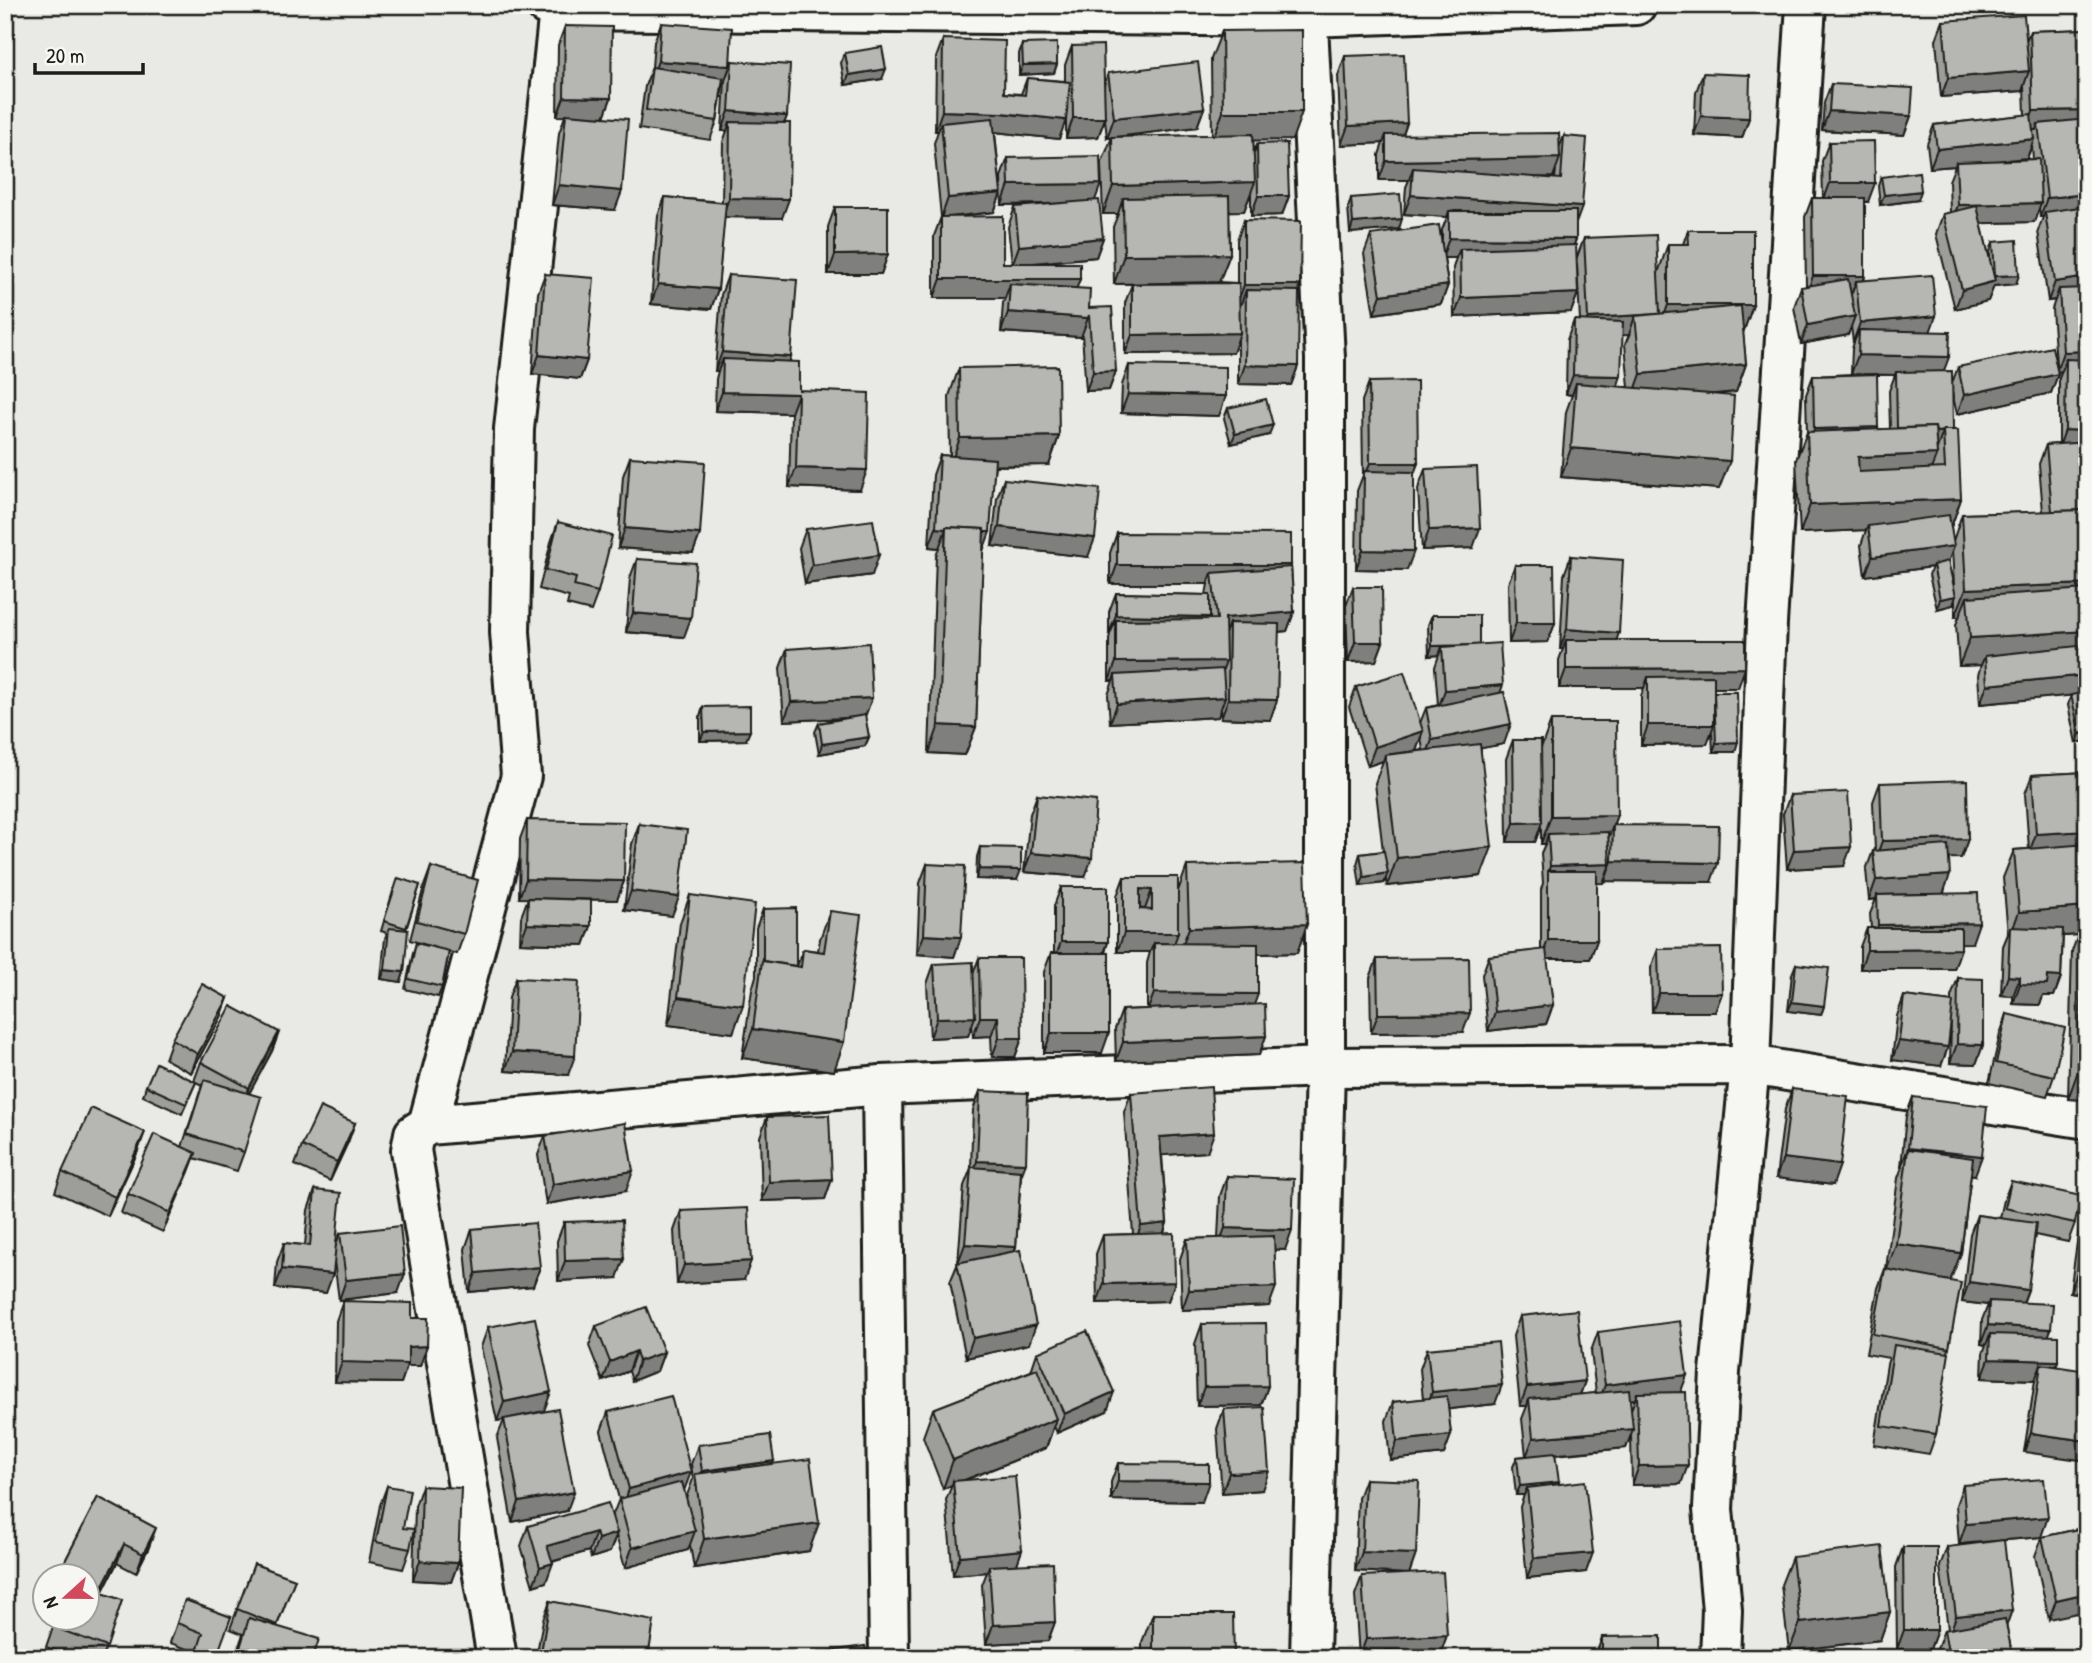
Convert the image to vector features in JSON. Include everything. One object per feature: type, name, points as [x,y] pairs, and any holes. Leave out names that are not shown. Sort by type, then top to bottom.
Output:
[{"type":"street","points":[[428,1125],[521,776],[510,632],[514,429],[552,8],[1308,11],[1636,5]]},
{"type":"street","points":[[1720,1658],[1722,1609],[1713,1509],[1718,1399],[1750,1065],[1767,623],[1806,5]]},
{"type":"street","points":[[1308,11],[1325,358],[1325,1067],[1310,1658]]},
{"type":"street","points":[[497,1658],[411,1150],[414,1134],[428,1125],[882,1085],[1325,1067],[1750,1065],[2087,1119]]},
{"type":"street","points":[[882,1085],[889,1658]]},
{"type":"building","points":[[2024,15],[2029,71],[1948,78],[1943,21]]},
{"type":"building","points":[[661,23],[732,28],[730,66],[658,61]]},
{"type":"building","points":[[565,26],[612,27],[611,98],[564,97]]},
{"type":"building","points":[[2087,29],[2087,110],[2033,111],[2030,31]]},
{"type":"building","points":[[1302,30],[1302,112],[1223,112],[1222,31]]},
{"type":"building","points":[[943,39],[1005,41],[1004,93],[1025,95],[1027,78],[1070,82],[1066,120],[1002,113],[942,111]]},
{"type":"building","points":[[1057,43],[1057,64],[1023,65],[1022,44]]},
{"type":"building","points":[[1103,45],[1105,118],[1073,118],[1072,46]]},
{"type":"building","points":[[882,47],[886,69],[849,75],[845,53]]},
{"type":"building","points":[[1404,54],[1407,123],[1348,126],[1345,56]]},
{"type":"building","points":[[732,61],[790,65],[787,116],[729,111]]},
{"type":"building","points":[[1198,62],[1204,108],[1114,118],[1108,73]]},
{"type":"building","points":[[652,67],[723,78],[717,121],[646,110]]},
{"type":"building","points":[[1703,73],[1750,75],[1749,118],[1701,116]]},
{"type":"building","points":[[1831,84],[1913,88],[1911,116],[1829,111]]},
{"type":"building","points":[[566,114],[628,119],[622,191],[559,185]]},
{"type":"building","points":[[2031,114],[2034,139],[1937,149],[1934,125]]},
{"type":"building","points":[[993,118],[1001,193],[948,198],[941,123]]},
{"type":"building","points":[[2087,119],[2087,194],[2047,198],[2038,124]]},
{"type":"building","points":[[730,122],[790,123],[789,199],[729,198]]},
{"type":"building","points":[[1559,133],[1560,158],[1386,161],[1386,135]]},
{"type":"building","points":[[1253,134],[1255,182],[1113,186],[1112,137]]},
{"type":"building","points":[[1564,136],[1587,138],[1582,207],[1411,195],[1413,168],[1561,179]]},
{"type":"building","points":[[1874,141],[1875,183],[1830,183],[1829,142]]},
{"type":"building","points":[[1287,143],[1289,196],[1258,196],[1257,144]]},
{"type":"building","points":[[1100,156],[1101,184],[1009,185],[1008,158]]},
{"type":"building","points":[[2039,159],[2041,203],[1958,205],[1956,162]]},
{"type":"building","points":[[1919,172],[1921,191],[1884,195],[1881,177]]},
{"type":"building","points":[[1400,194],[1402,219],[1353,223],[1351,198]]},
{"type":"building","points":[[1229,196],[1230,254],[1124,255],[1123,198]]},
{"type":"building","points":[[665,197],[726,203],[718,289],[658,284]]},
{"type":"building","points":[[1812,198],[1865,198],[1865,276],[1813,276]]},
{"type":"building","points":[[1099,200],[1103,238],[1019,246],[1015,207]]},
{"type":"building","points":[[1977,206],[1995,281],[1962,290],[1943,214]]},
{"type":"building","points":[[2087,206],[2087,277],[2055,282],[2045,212]]},
{"type":"building","points":[[835,207],[888,207],[888,254],[835,255]]},
{"type":"building","points":[[1449,211],[1576,211],[1576,239],[1449,238]]},
{"type":"building","points":[[1003,216],[1003,263],[1080,263],[1080,279],[941,279],[941,217]]},
{"type":"building","points":[[1244,220],[1301,221],[1300,285],[1244,285]]},
{"type":"building","points":[[1439,225],[1448,285],[1381,295],[1371,235]]},
{"type":"building","points":[[1688,230],[1753,230],[1753,305],[1668,305],[1668,244],[1689,244]]},
{"type":"building","points":[[1656,235],[1660,314],[1588,318],[1584,238]]},
{"type":"building","points":[[2017,240],[2019,275],[1995,276],[1993,242]]},
{"type":"building","points":[[1576,245],[1578,293],[1461,298],[1460,249]]},
{"type":"building","points":[[545,274],[594,278],[587,360],[539,355]]},
{"type":"building","points":[[728,275],[797,280],[791,357],[722,352]]},
{"type":"building","points":[[1932,275],[1936,316],[1860,323],[1856,281]]},
{"type":"building","points":[[1848,279],[1855,316],[1808,325],[1801,287]]},
{"type":"building","points":[[1239,283],[1240,333],[1132,335],[1132,284]]},
{"type":"building","points":[[1010,284],[1090,289],[1089,308],[1112,307],[1116,371],[1093,372],[1089,315],[1088,318],[1008,312]]},
{"type":"building","points":[[2087,288],[2087,351],[2063,352],[2059,289]]},
{"type":"building","points":[[1246,290],[1299,291],[1298,366],[1245,365]]},
{"type":"building","points":[[1741,306],[1746,364],[1641,374],[1635,316]]},
{"type":"building","points":[[1574,320],[1623,322],[1621,376],[1573,375]]},
{"type":"building","points":[[1859,330],[1950,332],[1949,357],[1858,355]]},
{"type":"building","points":[[2052,347],[2058,374],[1964,395],[1958,367]]},
{"type":"building","points":[[723,359],[799,362],[799,390],[869,393],[867,470],[796,468],[798,394],[722,392]]},
{"type":"building","points":[[2066,359],[2087,360],[2087,431],[2065,430]]},
{"type":"building","points":[[1129,365],[1226,367],[1226,396],[1128,394]]},
{"type":"building","points":[[1058,366],[1059,436],[960,438],[959,368]]},
{"type":"building","points":[[1952,371],[1953,430],[1936,432],[1935,427],[1897,428],[1896,372]]},
{"type":"building","points":[[1877,374],[1878,427],[1814,429],[1813,376]]},
{"type":"building","points":[[1417,381],[1418,463],[1370,463],[1369,382]]},
{"type":"building","points":[[1576,383],[1734,396],[1730,461],[1571,448]]},
{"type":"building","points":[[1266,399],[1273,425],[1235,434],[1228,408]]},
{"type":"building","points":[[1935,427],[1937,454],[1858,457],[1859,472],[1945,468],[1943,430],[1958,430],[1961,499],[1810,505],[1807,432]]},
{"type":"building","points":[[2087,442],[2087,510],[2052,511],[2046,445]]},
{"type":"building","points":[[940,455],[995,459],[990,532],[984,532],[984,529],[936,528]]},
{"type":"building","points":[[630,457],[705,462],[700,534],[625,528]]},
{"type":"building","points":[[1477,467],[1480,528],[1429,530],[1425,469]]},
{"type":"building","points":[[1364,471],[1414,472],[1414,551],[1363,550]]},
{"type":"building","points":[[1004,479],[1100,489],[1095,538],[999,527]]},
{"type":"building","points":[[2087,510],[2087,584],[1966,589],[1962,514]]},
{"type":"building","points":[[1949,515],[1954,546],[1872,557],[1868,526]]},
{"type":"building","points":[[873,520],[879,555],[812,565],[806,529]]},
{"type":"building","points":[[558,522],[612,536],[598,592],[574,586],[576,578],[546,570]]},
{"type":"building","points":[[946,527],[984,529],[976,727],[939,725]]},
{"type":"building","points":[[1117,533],[1291,534],[1291,565],[1117,565]]},
{"type":"building","points":[[1571,556],[1623,560],[1619,633],[1567,629]]},
{"type":"building","points":[[637,559],[696,563],[691,618],[633,613]]},
{"type":"building","points":[[1948,561],[1956,596],[1940,599],[1933,565]]},
{"type":"building","points":[[1515,565],[1554,565],[1555,623],[1516,623]]},
{"type":"building","points":[[1291,567],[1294,612],[1225,618],[1226,661],[1116,662],[1116,620],[1217,619],[1212,573]]},
{"type":"building","points":[[1353,587],[1382,587],[1383,642],[1355,642]]},
{"type":"building","points":[[2087,589],[2087,631],[1970,638],[1967,597]]},
{"type":"building","points":[[1116,593],[1210,595],[1210,617],[1116,615]]},
{"type":"building","points":[[1432,615],[1479,615],[1479,645],[1432,646]]},
{"type":"building","points":[[1229,623],[1279,624],[1277,700],[1228,699]]},
{"type":"building","points":[[1566,640],[1745,640],[1745,668],[1566,669]]},
{"type":"building","points":[[869,643],[872,698],[791,702],[787,649]]},
{"type":"building","points":[[1500,643],[1503,685],[1445,690],[1442,647]]},
{"type":"building","points":[[2087,645],[2087,675],[1987,685],[1985,656]]},
{"type":"building","points":[[1223,669],[1225,697],[1117,704],[1115,675]]},
{"type":"building","points":[[1404,672],[1423,731],[1375,747],[1356,687]]},
{"type":"building","points":[[1714,676],[1714,725],[1648,725],[1648,677]]},
{"type":"building","points":[[1504,692],[1511,724],[1432,740],[1426,708]]},
{"type":"building","points":[[1714,692],[1737,692],[1738,742],[1716,743]]},
{"type":"building","points":[[2087,692],[2087,732],[2080,734],[2071,695]]},
{"type":"building","points":[[750,706],[750,731],[704,732],[703,707]]},
{"type":"building","points":[[865,715],[869,737],[822,744],[819,723]]},
{"type":"building","points":[[1551,721],[1616,721],[1617,815],[1551,816]]},
{"type":"building","points":[[1513,740],[1541,740],[1542,822],[1514,823]]},
{"type":"building","points":[[1480,744],[1492,847],[1397,858],[1385,755]]},
{"type":"building","points":[[2087,772],[2087,831],[2036,834],[2032,775]]},
{"type":"building","points":[[1967,780],[1968,839],[1882,841],[1880,783]]},
{"type":"building","points":[[1848,792],[1851,847],[1794,850],[1790,795]]},
{"type":"building","points":[[1037,795],[1096,801],[1092,858],[1031,853]]},
{"type":"building","points":[[527,820],[625,822],[624,881],[526,879]]},
{"type":"building","points":[[639,824],[687,830],[679,897],[631,891]]},
{"type":"building","points":[[1613,825],[1719,826],[1718,863],[1612,861]]},
{"type":"building","points":[[1608,832],[1610,864],[1550,866],[1548,834]]},
{"type":"building","points":[[2087,844],[2087,907],[2019,912],[2014,850]]},
{"type":"building","points":[[1948,845],[1950,875],[1876,880],[1873,851]]},
{"type":"building","points":[[980,847],[1021,848],[1021,870],[979,869]]},
{"type":"building","points":[[1384,851],[1388,873],[1364,877],[1360,854]]},
{"type":"building","points":[[1305,863],[1307,924],[1189,928],[1187,866]]},
{"type":"building","points":[[927,864],[965,866],[961,937],[924,935]]},
{"type":"building","points":[[431,867],[478,880],[464,934],[417,921]]},
{"type":"building","points":[[1548,871],[1597,871],[1597,940],[1548,940]]},
{"type":"building","points":[[1124,877],[1178,877],[1178,933],[1124,933]],"holes":[[[1140,889],[1152,890],[1152,910],[1140,909]]]},
{"type":"building","points":[[398,878],[420,885],[406,928],[384,921]]},
{"type":"building","points":[[1061,887],[1108,887],[1108,942],[1061,942]]},
{"type":"building","points":[[1978,893],[1979,923],[1878,925],[1877,895]]},
{"type":"building","points":[[690,895],[755,904],[743,1005],[678,997]]},
{"type":"building","points":[[528,898],[591,900],[591,926],[527,924]]},
{"type":"building","points":[[796,908],[796,966],[763,961],[763,909]]},
{"type":"building","points":[[830,911],[861,915],[844,1042],[753,1029],[762,961],[801,967],[803,949],[824,952]]},
{"type":"building","points":[[2083,922],[2087,923],[2087,1071],[2078,1071]]},
{"type":"building","points":[[2010,927],[2063,929],[2061,977],[2048,976],[2047,985],[2020,984],[2020,977],[2008,976]]},
{"type":"building","points":[[389,928],[408,930],[404,972],[385,970]]},
{"type":"building","points":[[1867,928],[1961,928],[1961,949],[1867,950]]},
{"type":"building","points":[[416,943],[449,951],[442,987],[408,979]]},
{"type":"building","points":[[1154,943],[1258,944],[1258,994],[1154,993]]},
{"type":"building","points":[[1721,948],[1722,993],[1659,993],[1658,949]]},
{"type":"building","points":[[1546,949],[1553,1005],[1495,1012],[1489,956]]},
{"type":"building","points":[[1051,953],[1109,953],[1109,1033],[1051,1033]]},
{"type":"building","points":[[979,958],[1021,958],[1022,1038],[999,1038],[998,1017],[980,1017]]},
{"type":"building","points":[[1469,958],[1470,1013],[1378,1014],[1377,959]]},
{"type":"building","points":[[973,962],[975,1017],[937,1018],[934,964]]},
{"type":"building","points":[[1796,964],[1829,968],[1824,1006],[1792,1002]]},
{"type":"building","points":[[516,978],[579,981],[575,1056],[512,1052]]},
{"type":"building","points":[[1958,978],[1983,979],[1983,1045],[1957,1044]]},
{"type":"building","points":[[202,984],[228,998],[198,1054],[172,1039]]},
{"type":"building","points":[[1904,996],[1953,1002],[1948,1047],[1899,1041]]},
{"type":"building","points":[[1265,1004],[1266,1036],[1123,1042],[1122,1010]]},
{"type":"building","points":[[231,1006],[279,1032],[249,1088],[201,1062]]},
{"type":"building","points":[[2007,1014],[2065,1028],[2054,1076],[1996,1063]]},
{"type":"building","points":[[156,1063],[196,1082],[186,1104],[146,1086]]},
{"type":"building","points":[[204,1080],[261,1097],[244,1152],[187,1134]]},
{"type":"building","points":[[1211,1087],[1214,1133],[1160,1137],[1167,1223],[1141,1226],[1131,1093]]},
{"type":"building","points":[[1792,1089],[1848,1096],[1840,1165],[1783,1158]]},
{"type":"building","points":[[980,1091],[1028,1093],[1026,1163],[977,1161]]},
{"type":"building","points":[[1913,1097],[1987,1106],[1982,1156],[1908,1148]]},
{"type":"building","points":[[320,1107],[355,1123],[337,1162],[302,1146]]},
{"type":"building","points":[[91,1108],[145,1132],[115,1197],[62,1172]]},
{"type":"building","points":[[829,1115],[832,1179],[769,1182],[767,1117]]},
{"type":"building","points":[[625,1123],[633,1171],[553,1184],[545,1136]]},
{"type":"building","points":[[154,1134],[196,1153],[170,1213],[128,1194]]},
{"type":"building","points":[[1908,1149],[1973,1158],[1961,1253],[1896,1244]]},
{"type":"building","points":[[971,1167],[1021,1171],[1016,1247],[965,1244]]},
{"type":"building","points":[[1227,1176],[1294,1179],[1292,1230],[1225,1228]]},
{"type":"building","points":[[2011,1181],[2081,1196],[2075,1223],[2005,1208]]},
{"type":"building","points":[[315,1190],[341,1193],[333,1274],[282,1269],[284,1243],[310,1246]]},
{"type":"building","points":[[2087,1203],[2087,1274],[2077,1273]]},
{"type":"building","points":[[748,1208],[751,1261],[684,1265],[681,1211]]},
{"type":"building","points":[[1977,1215],[2036,1223],[2028,1290],[1969,1282]]},
{"type":"building","points":[[622,1220],[624,1259],[565,1261],[564,1222]]},
{"type":"building","points":[[535,1223],[540,1267],[476,1273],[472,1229]]},
{"type":"building","points":[[400,1226],[405,1274],[346,1280],[340,1233]]},
{"type":"building","points":[[1174,1233],[1175,1282],[1104,1284],[1103,1235]]},
{"type":"building","points":[[1274,1236],[1276,1287],[1189,1290],[1187,1239]]},
{"type":"building","points":[[1020,1250],[1036,1325],[973,1338],[957,1263]]},
{"type":"building","points":[[1885,1269],[1961,1283],[1949,1348],[1873,1334]]},
{"type":"building","points":[[343,1301],[412,1303],[412,1318],[428,1318],[427,1346],[408,1347],[408,1364],[342,1362]]},
{"type":"building","points":[[1989,1301],[2053,1304],[2051,1329],[1988,1325]]},
{"type":"building","points":[[646,1307],[664,1352],[639,1361],[636,1351],[610,1362],[596,1326]]},
{"type":"building","points":[[1577,1310],[1585,1381],[1527,1387],[1520,1316]]},
{"type":"building","points":[[535,1318],[551,1392],[504,1402],[488,1327]]},
{"type":"building","points":[[1680,1321],[1687,1375],[1605,1385],[1598,1332]]},
{"type":"building","points":[[1266,1323],[1268,1386],[1204,1387],[1202,1324]]},
{"type":"building","points":[[1087,1331],[1114,1392],[1064,1414],[1037,1353]]},
{"type":"building","points":[[1990,1334],[2058,1336],[2058,1361],[1989,1359]]},
{"type":"building","points":[[1498,1342],[1502,1385],[1432,1392],[1427,1349]]},
{"type":"building","points":[[1894,1345],[1949,1353],[1936,1434],[1881,1426]]},
{"type":"building","points":[[2041,1364],[2087,1371],[2087,1441],[2031,1433]]},
{"type":"building","points":[[1037,1369],[1056,1419],[953,1460],[933,1409]]},
{"type":"building","points":[[1629,1390],[1633,1429],[1533,1438],[1529,1399]]},
{"type":"building","points":[[1686,1392],[1688,1465],[1639,1466],[1637,1393]]},
{"type":"building","points":[[671,1396],[691,1472],[629,1489],[608,1412]]},
{"type":"building","points":[[1447,1396],[1451,1435],[1397,1441],[1393,1402]]},
{"type":"building","points":[[1264,1407],[1269,1471],[1229,1473],[1224,1409]]},
{"type":"building","points":[[558,1409],[574,1492],[519,1502],[504,1419]]},
{"type":"building","points":[[770,1435],[774,1461],[702,1471],[698,1445]]},
{"type":"building","points":[[1555,1453],[1559,1482],[1520,1486],[1517,1457]]},
{"type":"building","points":[[810,1459],[819,1523],[704,1539],[695,1474]]},
{"type":"building","points":[[1118,1463],[1209,1464],[1209,1482],[1118,1481]]},
{"type":"building","points":[[1015,1476],[1022,1550],[960,1556],[953,1481]]},
{"type":"building","points":[[1365,1479],[1419,1481],[1416,1554],[1362,1552]]},
{"type":"building","points":[[2044,1479],[2048,1517],[1966,1524],[1963,1485]]},
{"type":"building","points":[[1585,1481],[1593,1553],[1534,1558],[1527,1488]]},
{"type":"building","points":[[682,1482],[695,1531],[632,1548],[619,1499]]},
{"type":"building","points":[[387,1486],[410,1490],[403,1528],[414,1529],[410,1549],[376,1542]]},
{"type":"building","points":[[422,1486],[461,1488],[458,1563],[420,1561]]},
{"type":"building","points":[[98,1497],[156,1528],[143,1554],[124,1544],[103,1585],[102,1562],[65,1562]]},
{"type":"building","points":[[608,1503],[617,1533],[598,1539],[596,1532],[547,1546],[553,1563],[540,1567],[528,1526]]},
{"type":"building","points":[[2087,1527],[2087,1593],[2056,1600],[2042,1537]]},
{"type":"building","points":[[2004,1540],[2012,1610],[1956,1616],[1947,1547]]},
{"type":"building","points":[[1882,1546],[1890,1612],[1800,1623],[1792,1557]]},
{"type":"building","points":[[1903,1547],[1937,1547],[1937,1630],[1904,1630]]},
{"type":"building","points":[[1053,1563],[1055,1622],[993,1625],[989,1566]]},
{"type":"building","points":[[254,1564],[295,1579],[277,1625],[237,1609]]},
{"type":"building","points":[[1443,1572],[1447,1635],[1366,1639],[1362,1576]]},
{"type":"building","points":[[102,1593],[122,1600],[107,1647],[66,1632],[102,1632]]},
{"type":"building","points":[[185,1600],[231,1617],[216,1658],[195,1658],[203,1633],[177,1623]]},
{"type":"building","points":[[550,1601],[654,1621],[648,1658],[604,1658],[567,1651],[566,1658],[540,1658]]},
{"type":"building","points":[[1153,1614],[1233,1614],[1234,1658],[1153,1658]]},
{"type":"building","points":[[249,1618],[319,1639],[313,1658],[237,1658]]},
{"type":"building","points":[[2005,1619],[2013,1658],[1949,1658],[1944,1630]]},
{"type":"building","points":[[1661,1636],[1661,1658],[1602,1658],[1602,1637]]},
{"type":"building","points":[[865,1646],[867,1658],[782,1658],[788,1657]]},
{"type":"building","points":[[1386,1650],[1452,1653],[1452,1658],[1386,1658]]}]
